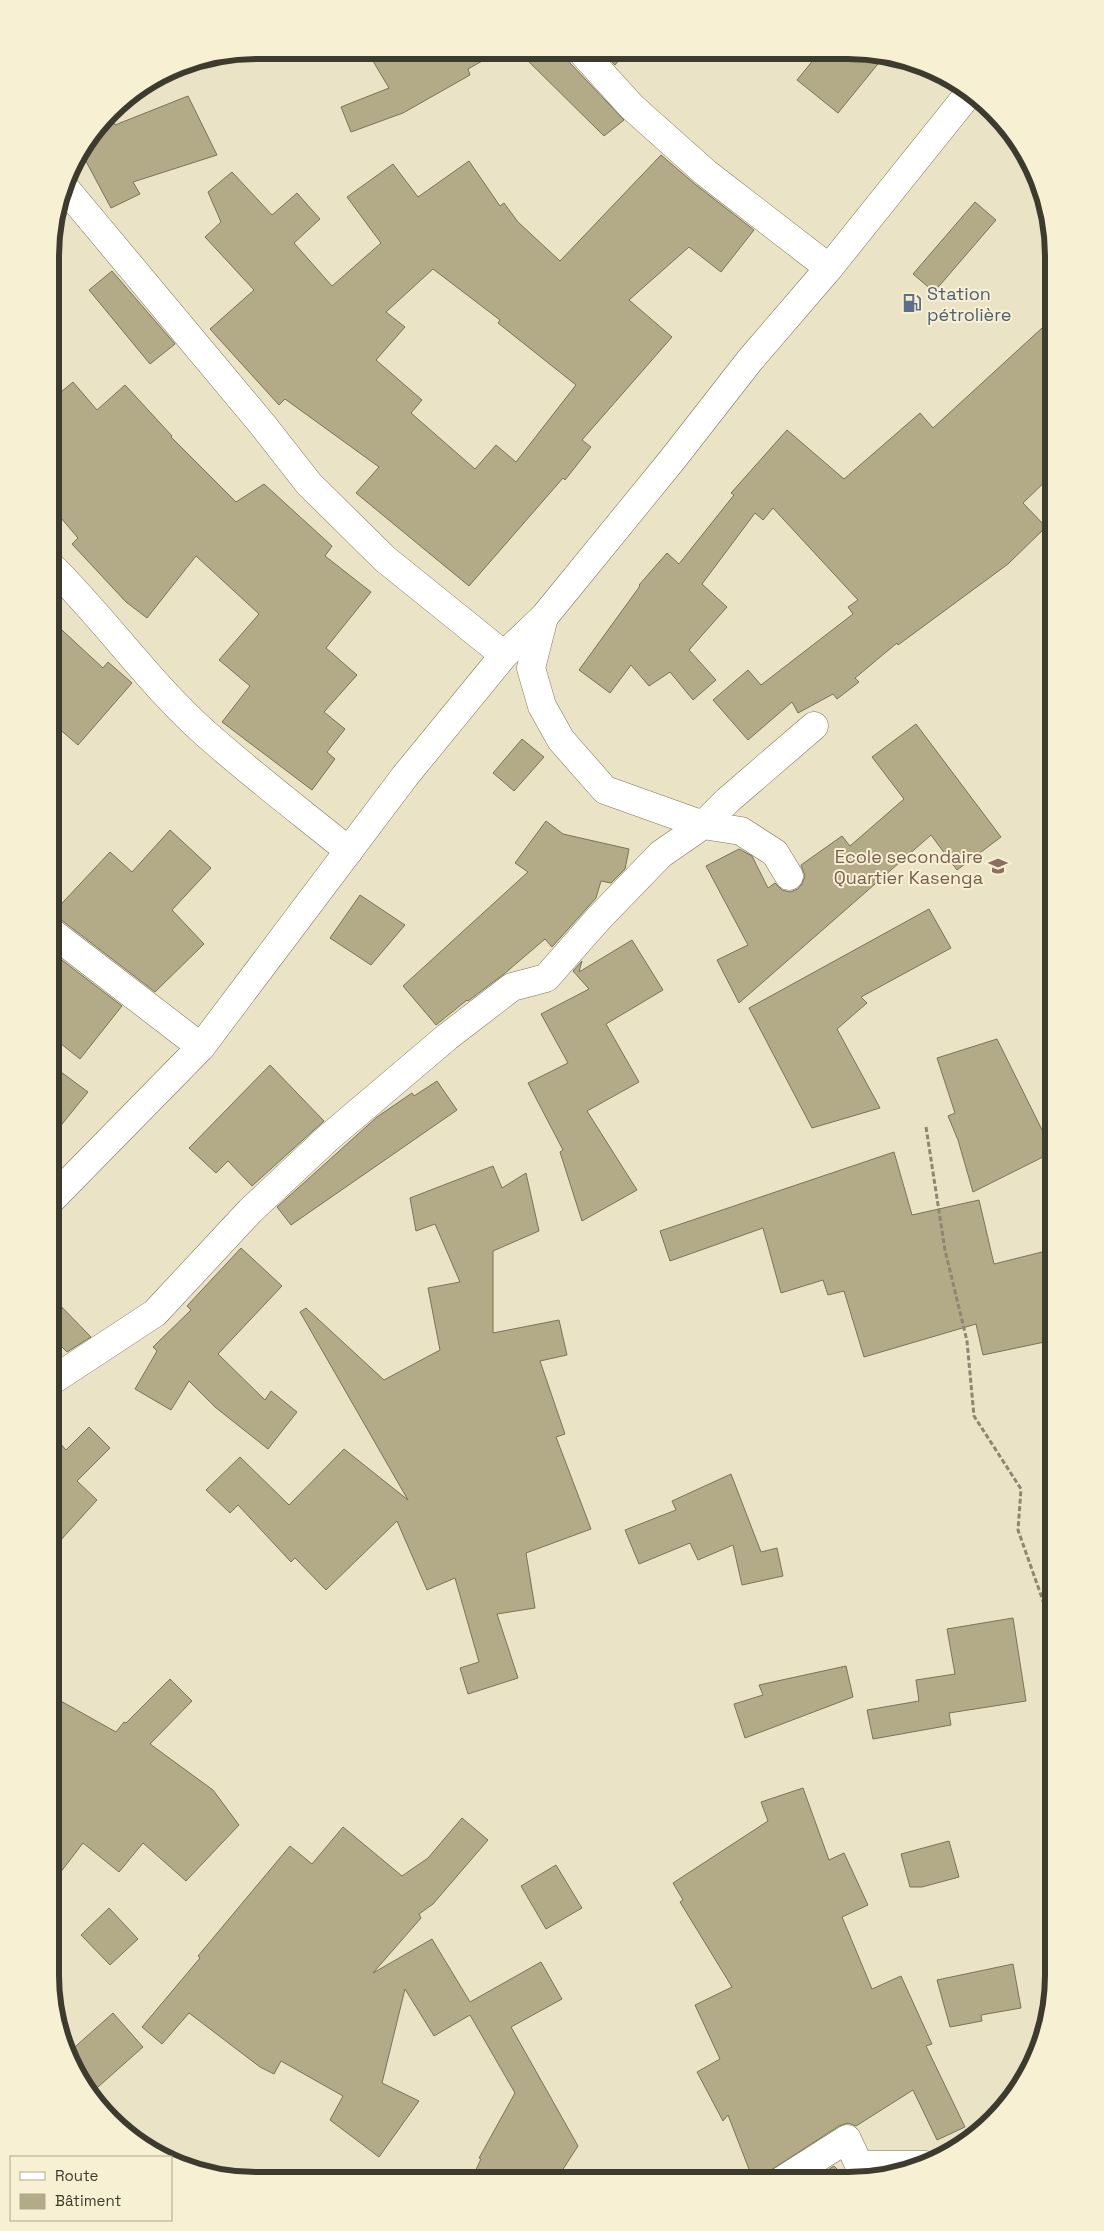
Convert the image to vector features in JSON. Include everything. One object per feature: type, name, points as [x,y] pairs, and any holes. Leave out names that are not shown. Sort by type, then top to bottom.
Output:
[{"type":"main road","points":[[588,59],[632,107],[706,173],[829,268]]},
{"type":"main road","points":[[59,1192],[201,1047],[405,776],[504,655],[544,617],[750,360],[829,268],[965,98]]},
{"type":"main road","points":[[69,193],[225,379],[309,484],[385,559],[504,655]]},
{"type":"main road","points":[[59,575],[81,596],[155,683],[204,733],[349,851]]},
{"type":"main road","points":[[544,617],[531,668],[542,706],[561,740],[605,790],[703,825],[741,831],[775,853],[789,876]]},
{"type":"main road","points":[[59,1376],[155,1313],[250,1211],[328,1138],[448,1037],[512,987],[546,978],[599,918],[661,854],[703,825],[728,800],[814,726]]},
{"type":"main road","points":[[59,938],[201,1047]]},
{"type":"main road","points":[[796,2172],[847,2140],[859,2165],[902,2165]]},
{"type":"path","points":[[926,1127],[945,1250],[967,1341],[974,1416],[1021,1489],[1018,1530],[1045,1606]]},
{"type":"building","points":[[372,59],[486,59],[468,69],[470,75],[403,113],[351,132],[341,107],[389,88]]},
{"type":"building","points":[[526,59],[569,59],[570,63],[624,120],[604,136]]},
{"type":"building","points":[[609,59],[620,59],[615,65]]},
{"type":"building","points":[[814,59],[861,59],[880,61],[838,113],[797,80]]},
{"type":"building","points":[[188,96],[217,155],[133,182],[140,194],[111,208],[84,158],[108,126],[113,121],[115,125]]},
{"type":"building","points":[[661,155],[754,230],[721,272],[689,247],[629,300],[672,337],[582,440],[591,447],[565,480],[563,478],[469,586],[356,493],[379,467],[285,399],[279,405],[210,329],[254,290],[205,237],[221,222],[208,192],[232,172],[272,215],[297,193],[320,219],[294,243],[332,286],[381,243],[347,197],[393,164],[418,197],[469,161],[500,206],[504,203],[518,222],[560,261]],"holes":[[[433,269],[500,320],[498,323],[576,385],[516,462],[496,445],[475,469],[411,413],[422,400],[376,360],[405,327],[386,312]]]},
{"type":"building","points":[[975,202],[996,220],[934,292],[913,274]]},
{"type":"building","points":[[112,271],[175,344],[150,364],[89,290]]},
{"type":"building","points":[[1045,325],[1045,482],[1023,503],[1045,528],[1008,564],[898,645],[897,643],[855,678],[859,682],[837,699],[833,694],[798,713],[792,702],[748,740],[713,700],[748,670],[761,685],[853,614],[848,607],[858,600],[773,508],[763,520],[755,513],[702,584],[727,607],[689,650],[716,680],[693,700],[670,672],[649,686],[631,665],[610,693],[579,670],[639,585],[667,553],[679,564],[734,495],[731,493],[787,430],[844,479],[920,413],[933,428]]},
{"type":"building","points":[[73,382],[97,410],[125,385],[171,437],[236,502],[264,484],[332,546],[325,556],[371,592],[326,648],[357,675],[324,712],[345,729],[327,752],[335,759],[312,790],[222,722],[250,686],[219,660],[259,614],[196,556],[147,618],[126,602],[72,544],[78,538],[59,516],[59,394]]},
{"type":"building","points":[[59,627],[103,668],[108,662],[132,683],[78,745],[59,729]]},
{"type":"building","points":[[916,724],[1001,837],[957,870],[931,835],[739,1003],[717,960],[748,945],[706,866],[739,849],[752,856],[768,888],[775,883],[782,890],[790,892],[798,889],[805,876],[801,865],[842,836],[850,846],[904,799],[872,757]]},
{"type":"building","points":[[522,739],[544,757],[514,791],[493,773]]},
{"type":"building","points":[[546,821],[563,834],[629,849],[625,869],[611,883],[601,881],[596,898],[552,947],[545,939],[504,974],[436,1025],[403,986],[528,872],[515,863]]},
{"type":"building","points":[[170,830],[211,868],[172,910],[204,944],[155,992],[59,919],[59,906],[110,852],[132,872]]},
{"type":"building","points":[[360,895],[405,925],[371,965],[330,938]]},
{"type":"building","points":[[929,909],[951,948],[861,997],[867,1003],[837,1029],[880,1108],[812,1128],[749,1008]]},
{"type":"building","points":[[632,940],[663,990],[606,1024],[639,1082],[587,1111],[637,1190],[582,1221],[560,1152],[563,1150],[528,1083],[568,1063],[541,1014],[589,989],[573,971],[582,961],[579,972]]},
{"type":"building","points":[[59,958],[122,1006],[80,1059],[59,1042]]},
{"type":"building","points":[[997,1039],[1045,1136],[1045,1156],[973,1192],[958,1140],[948,1116],[955,1113],[937,1058]]},
{"type":"building","points":[[270,1065],[324,1121],[252,1186],[228,1161],[216,1173],[189,1148]]},
{"type":"building","points":[[59,1071],[88,1092],[59,1128]]},
{"type":"building","points":[[437,1081],[457,1110],[291,1225],[277,1207],[377,1117],[412,1093],[414,1096]]},
{"type":"building","points":[[894,1152],[912,1215],[979,1200],[994,1264],[1045,1251],[1045,1342],[983,1355],[976,1324],[864,1357],[844,1291],[828,1295],[823,1280],[781,1293],[763,1228],[670,1261],[660,1231]]},
{"type":"building","points":[[493,1166],[502,1188],[526,1173],[539,1231],[493,1251],[493,1333],[559,1320],[567,1355],[540,1361],[565,1434],[556,1437],[591,1529],[526,1553],[535,1608],[497,1614],[518,1678],[468,1694],[460,1668],[479,1662],[455,1578],[427,1590],[397,1521],[326,1590],[295,1558],[291,1562],[238,1505],[230,1513],[206,1490],[240,1457],[289,1505],[344,1449],[408,1500],[300,1312],[306,1308],[384,1380],[440,1350],[428,1288],[460,1282],[435,1224],[416,1231],[410,1198]]},
{"type":"building","points":[[241,1248],[282,1286],[218,1354],[265,1400],[271,1391],[297,1412],[268,1449],[215,1407],[189,1381],[171,1410],[135,1389],[157,1351],[153,1347],[191,1310],[187,1306]]},
{"type":"building","points":[[59,1304],[91,1337],[67,1352],[59,1344]]},
{"type":"building","points":[[89,1427],[110,1448],[77,1481],[97,1500],[59,1542],[59,1442],[66,1450]]},
{"type":"building","points":[[731,1474],[761,1552],[777,1548],[783,1576],[742,1585],[733,1545],[698,1560],[690,1543],[639,1564],[625,1530],[676,1510],[672,1501]]},
{"type":"building","points":[[1013,1618],[1026,1701],[949,1713],[951,1725],[873,1739],[867,1710],[919,1701],[916,1680],[955,1674],[947,1629]]},
{"type":"building","points":[[846,1666],[853,1697],[745,1738],[734,1704],[763,1695],[759,1685]]},
{"type":"building","points":[[170,1679],[192,1701],[150,1744],[213,1790],[239,1825],[186,1881],[143,1843],[119,1872],[83,1843],[59,1874],[59,1700],[116,1732],[124,1722],[126,1723]]},
{"type":"building","points":[[803,1788],[829,1860],[844,1853],[868,1905],[842,1917],[872,1989],[901,1976],[932,2044],[926,2046],[965,2127],[937,2140],[913,2090],[856,2126],[848,2123],[839,2126],[771,2170],[750,2172],[728,2115],[723,2121],[697,2072],[720,2059],[695,2005],[732,1987],[680,1902],[683,1900],[673,1883],[768,1821],[761,1802]]},
{"type":"building","points":[[462,1818],[488,1840],[433,1904],[419,1914],[421,1918],[373,1973],[432,1939],[470,2002],[541,1962],[562,1999],[511,2027],[578,2146],[561,2172],[475,2172],[481,2159],[479,2158],[515,2093],[470,2015],[434,2036],[405,1989],[382,2083],[419,2101],[379,2157],[330,2120],[343,2096],[281,2061],[274,2074],[260,2067],[189,2013],[162,2044],[142,2027],[200,1958],[198,1956],[290,1846],[312,1864],[343,1827],[402,1876],[428,1858]]},
{"type":"building","points":[[949,1841],[959,1877],[922,1887],[910,1887],[901,1854]]},
{"type":"building","points":[[556,1865],[582,1908],[546,1929],[521,1886]]},
{"type":"building","points":[[109,1908],[138,1939],[110,1965],[81,1935]]},
{"type":"building","points":[[1013,1964],[1021,2008],[981,2015],[982,2021],[950,2027],[937,1980]]},
{"type":"building","points":[[113,2013],[143,2047],[95,2089],[85,2074],[73,2048]]},
{"type":"building","points":[[834,2166],[840,2172],[824,2172]]},
{"type":"place","name":"Station pétrolière","points":[[912,303]]},
{"type":"place","name":"Ecole secondaire Quartier Kasenga","points":[[998,866]]}]
